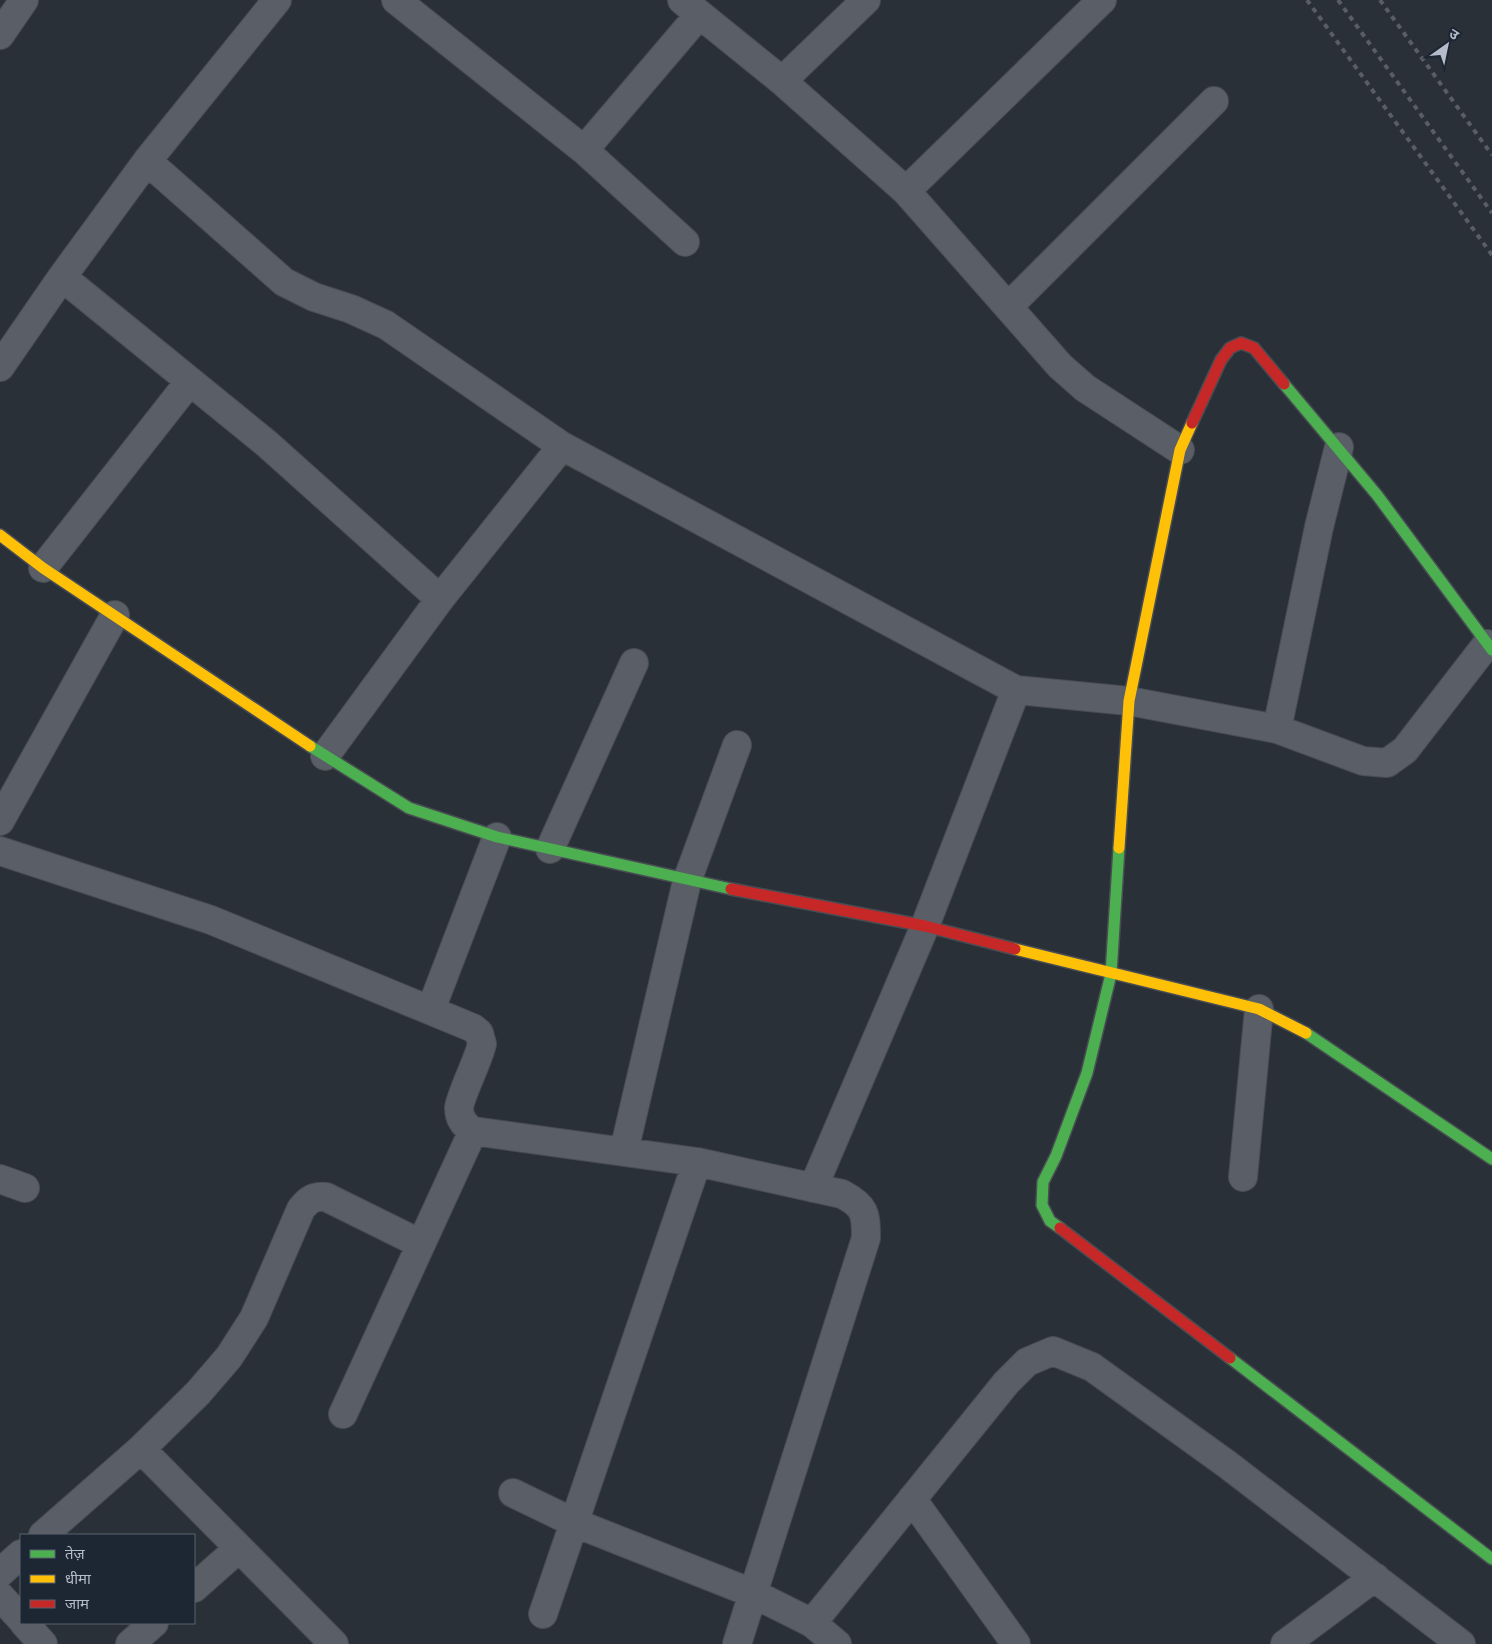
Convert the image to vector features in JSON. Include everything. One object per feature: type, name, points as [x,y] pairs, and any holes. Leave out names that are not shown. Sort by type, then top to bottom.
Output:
[{"type":"street","points":[[0,35],[24,0]]},
{"type":"street","points":[[0,367],[62,277],[147,161],[277,0]]},
{"type":"street","points":[[396,0],[584,150],[685,242]]},
{"type":"street","points":[[782,81],[866,0]]},
{"type":"street","points":[[906,191],[1102,0]]},
{"type":"street","points":[[584,150],[691,7],[782,81],[906,191],[1060,366],[1085,388],[1180,450]]},
{"type":"street","points":[[1008,307],[1214,101]]},
{"type":"street","points":[[147,161],[284,282],[386,325],[562,446],[1016,690],[1129,700],[1277,728],[1363,762],[1387,763],[1404,750],[1489,647],[1377,495],[1254,348],[1240,343],[1230,348],[1221,360],[1180,450],[1129,700],[1111,974],[1087,1073],[1056,1156],[1043,1182],[1042,1205],[1050,1221],[1492,1559]]},
{"type":"street","points":[[62,277],[266,443],[440,599]]},
{"type":"street","points":[[43,568],[190,381]]},
{"type":"street","points":[[325,756],[440,599],[562,446]]},
{"type":"street","points":[[1277,728],[1319,526],[1339,448]]},
{"type":"street","points":[[0,535],[43,568],[325,756],[409,808],[497,837],[687,881],[925,926],[1111,974],[1259,1008],[1296,1026],[1492,1159]]},
{"type":"street","points":[[0,821],[115,615]]},
{"type":"street","points":[[550,849],[634,663]]},
{"type":"street","points":[[813,1188],[925,926],[1016,690]]},
{"type":"street","points":[[624,1151],[687,881],[737,745]]},
{"type":"street","points":[[431,1009],[497,837]]},
{"type":"street","points":[[0,851],[211,920],[431,1009],[473,1028],[479,1033],[482,1044],[479,1057],[459,1108],[462,1121],[466,1127],[473,1131],[697,1162],[842,1194],[855,1201],[862,1208],[866,1218],[866,1238],[737,1644]]},
{"type":"street","points":[[1243,1177],[1259,1008]]},
{"type":"street","points":[[343,1414],[473,1131]]},
{"type":"street","points":[[543,1614],[697,1162]]},
{"type":"street","points":[[0,1179],[25,1188]]},
{"type":"street","points":[[44,1534],[141,1450],[198,1393],[229,1357],[254,1318],[301,1209],[308,1200],[316,1196],[326,1197],[421,1244]]},
{"type":"street","points":[[812,1623],[1006,1383],[1027,1362],[1053,1351],[1092,1367],[1228,1465],[1461,1644]]},
{"type":"street","points":[[141,1450],[334,1644]]},
{"type":"street","points":[[513,1494],[575,1523],[752,1593],[812,1623],[837,1644]]},
{"type":"street","points":[[912,1499],[1016,1644]]},
{"type":"street","points":[[195,1587],[238,1549]]},
{"type":"street","points":[[0,1573],[20,1555]]},
{"type":"street","points":[[1285,1644],[1375,1577]]},
{"type":"street","points":[[0,1596],[20,1618]]},
{"type":"street","points":[[25,1624],[43,1644]]},
{"type":"street","points":[[130,1644],[153,1624]]},
{"type":"railway","points":[[1307,0],[1492,255]]},
{"type":"railway","points":[[1338,0],[1492,213]]},
{"type":"railway","points":[[1380,0],[1492,155]]},
{"type":"traffic: fast","points":[[1284,384],[1377,495],[1492,650]]},
{"type":"traffic: fast","points":[[310,746],[409,808],[497,837],[731,889]]},
{"type":"traffic: fast","points":[[1060,1228],[1050,1221],[1042,1205],[1043,1182],[1056,1156],[1087,1073],[1111,974],[1119,848]]},
{"type":"traffic: fast","points":[[1306,1033],[1492,1159]]},
{"type":"traffic: fast","points":[[1230,1358],[1492,1559]]},
{"type":"traffic: slow","points":[[1119,848],[1129,701],[1180,450],[1192,423]]},
{"type":"traffic: slow","points":[[0,535],[43,568],[310,746]]},
{"type":"traffic: slow","points":[[1015,949],[1259,1009],[1306,1033]]},
{"type":"traffic: jam","points":[[1192,423],[1221,360],[1230,348],[1241,343],[1254,348],[1284,384]]},
{"type":"traffic: jam","points":[[731,889],[925,926],[1015,949]]},
{"type":"traffic: jam","points":[[1060,1228],[1230,1358]]}]
